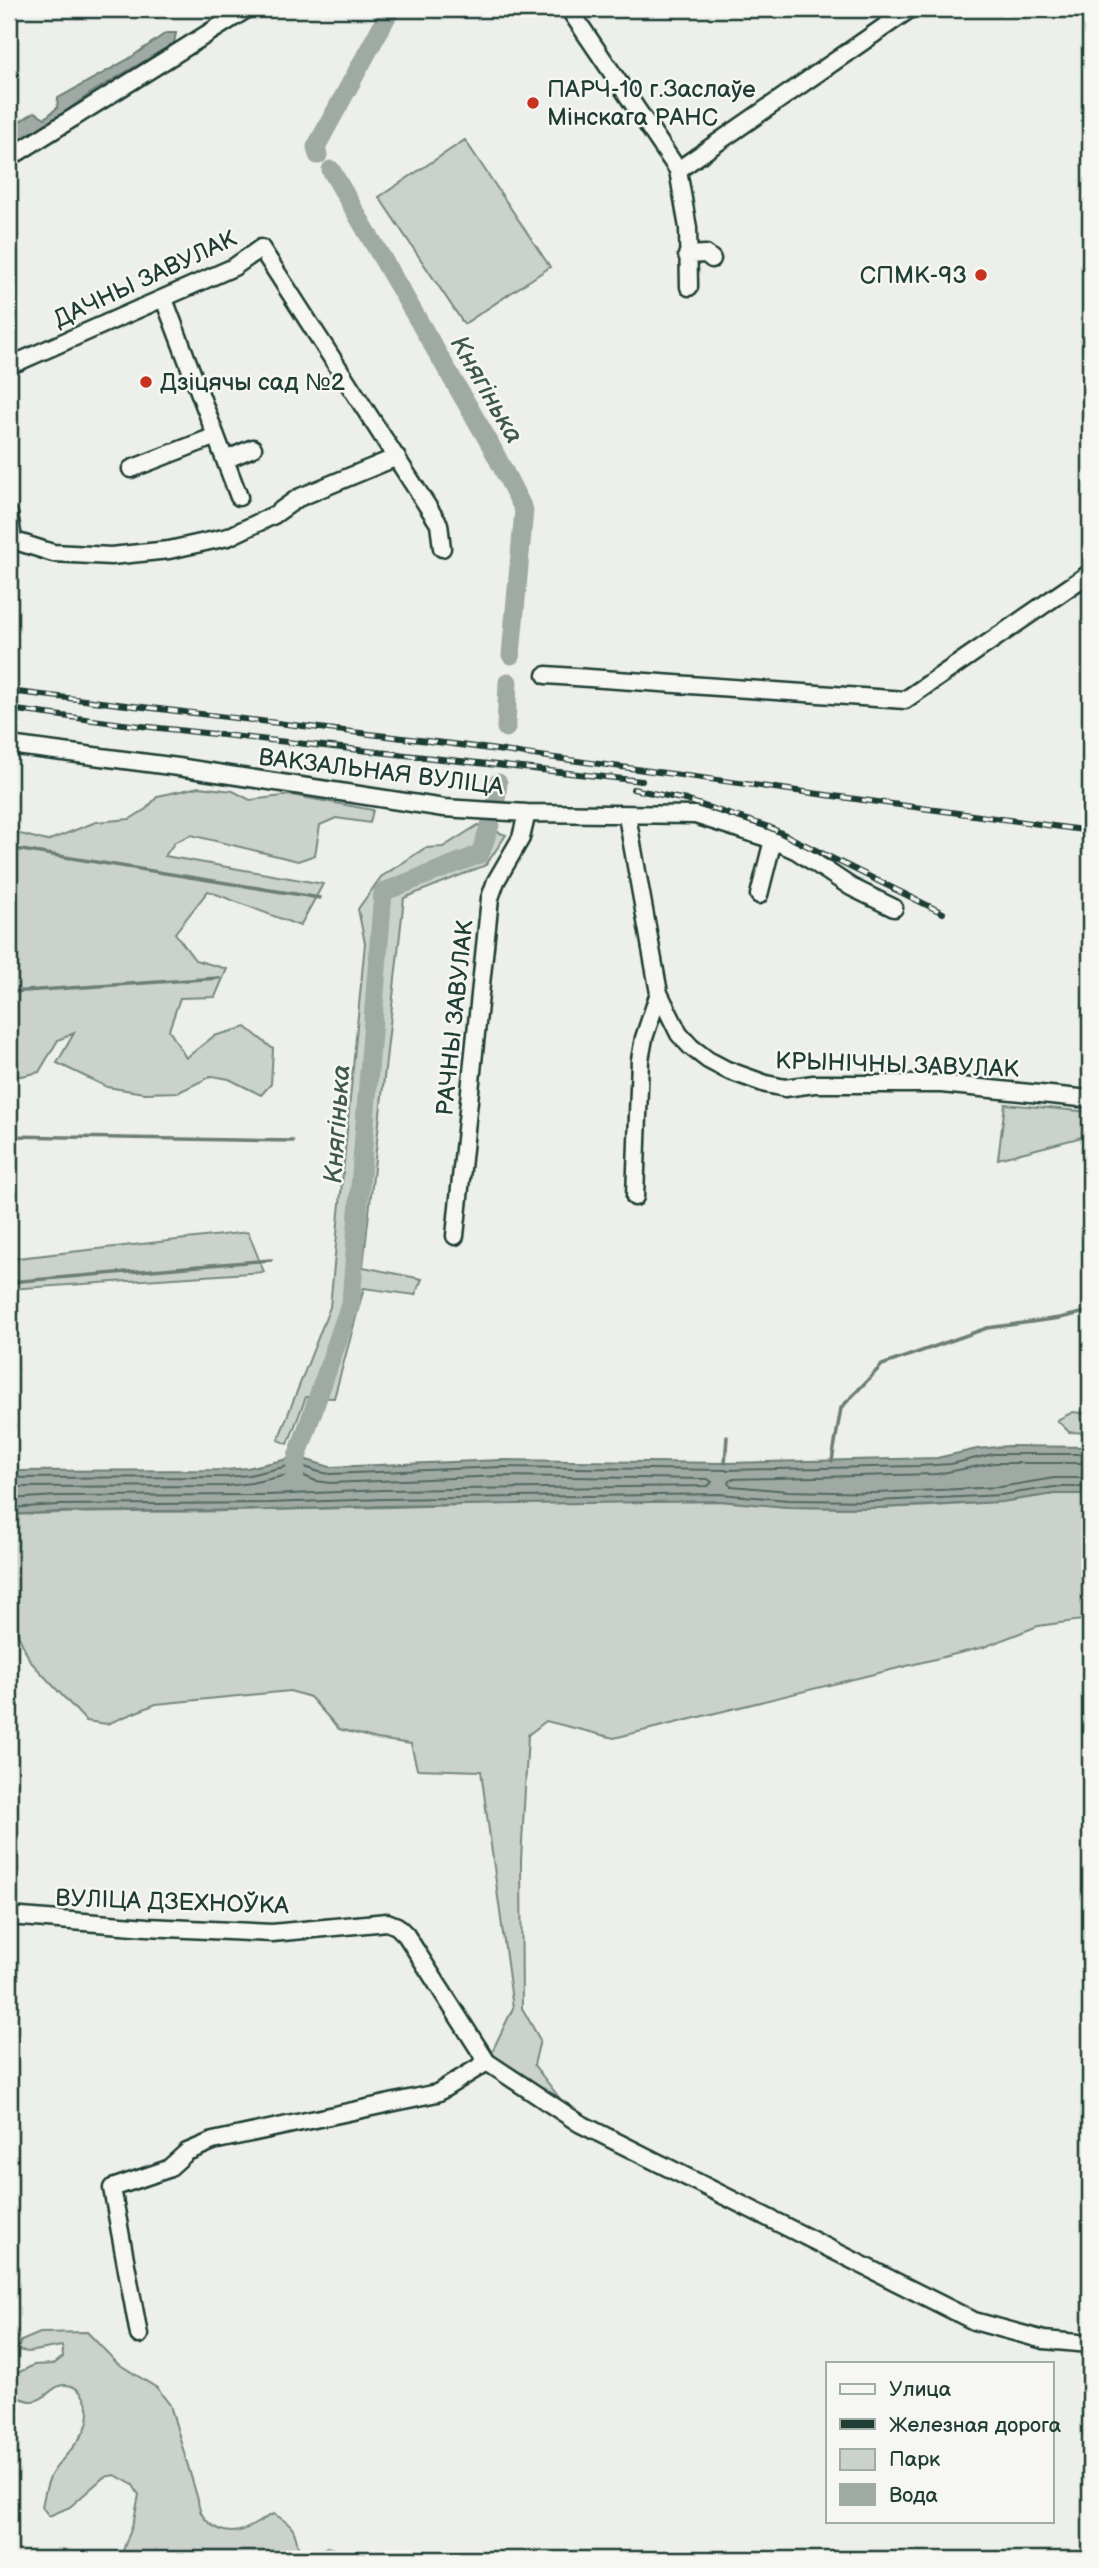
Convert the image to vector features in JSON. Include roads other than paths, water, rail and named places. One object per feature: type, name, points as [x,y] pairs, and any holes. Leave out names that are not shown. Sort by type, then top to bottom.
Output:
[{"type":"street","points":[[9,158],[247,9]]},
{"type":"street","points":[[569,9],[678,170],[688,228],[689,287]]},
{"type":"street","points":[[678,170],[910,9]]},
{"type":"street","name":"ДАЧНЫ ЗАВУЛАК","points":[[9,366],[234,267],[261,248],[397,457]]},
{"type":"street","points":[[687,255],[706,254],[712,259]]},
{"type":"street","points":[[164,299],[239,497]]},
{"type":"street","points":[[131,469],[216,436]]},
{"type":"street","points":[[225,460],[253,448]]},
{"type":"street","points":[[9,514],[11,539],[53,553],[111,556],[169,550],[228,537],[274,515],[298,498],[397,457],[439,524],[442,548]]},
{"type":"street","points":[[546,675],[905,700],[1090,573]]},
{"type":"street","name":"ВАКЗАЛЬНАЯ ВУЛІЦА","points":[[9,746],[444,808],[627,816],[695,815],[773,840],[797,851],[851,887],[894,908]]},
{"type":"street","name":"РАЧНЫ ЗАВУЛАК","points":[[455,1236],[490,898],[496,881],[521,838],[527,813]]},
{"type":"street","points":[[627,816],[659,993],[644,1038],[640,1060],[635,1197]]},
{"type":"street","points":[[759,895],[773,840]]},
{"type":"street","name":"КРЫНІЧНЫ ЗАВУЛАК","points":[[659,993],[679,1034],[691,1047],[727,1070],[766,1084],[785,1088],[814,1084],[941,1084],[1090,1099]]},
{"type":"street","name":"ВУЛІЦА ДЗЕХНОЎКА","points":[[9,1916],[272,1933],[387,1922],[397,1926],[406,1936],[487,2062]]},
{"type":"street","points":[[139,2335],[112,2188],[168,2169],[187,2152],[213,2141],[437,2093],[487,2062],[579,2123],[974,2321],[1044,2340],[1090,2344]]},
{"type":"water","points":[[166,33],[176,33],[174,43],[91,93],[69,109],[63,120],[9,152],[9,128],[35,112],[45,118],[57,108],[58,98],[127,60]]},
{"type":"water","points":[[1008,1446],[1090,1447],[1090,1494],[1054,1494],[1002,1502],[877,1508],[787,1507],[720,1501],[9,1515],[9,1471],[226,1470],[297,1457],[330,1467],[501,1460],[725,1463],[937,1458],[977,1449]]},
{"type":"waterway","name":"Княгінька","points":[[318,155],[316,147],[391,9]]},
{"type":"waterway","name":"Княгінька","points":[[331,170],[489,442],[524,510],[511,655]]},
{"type":"waterway","name":"Княгінька","points":[[506,728],[508,682]]},
{"type":"waterway","name":"Княгінька","points":[[496,800],[498,783]]},
{"type":"waterway","name":"Княгінька","points":[[294,1481],[297,1457],[351,1302],[383,892],[480,854],[490,825]]},
{"type":"waterway","points":[[9,848],[320,898]]},
{"type":"waterway","points":[[9,992],[219,978]]},
{"type":"waterway","points":[[9,1136],[293,1141]]},
{"type":"waterway","points":[[9,1282],[271,1260]]},
{"type":"waterway","points":[[832,1461],[841,1408],[882,1365],[987,1328],[1090,1311]]},
{"type":"waterway","points":[[725,1463],[727,1437]]},
{"type":"railway","points":[[9,691],[453,744],[1090,831]]},
{"type":"railway","points":[[9,709],[642,781]]},
{"type":"railway","points":[[633,789],[686,800],[769,827],[943,913]]},
{"type":"place","name":"ПАРЧ-10 г.Заслаўе Мінскага РАНС","points":[[533,103]]},
{"type":"place","name":"СПМК-93","points":[[981,275]]},
{"type":"place","name":"Дзіцячы сад №2","points":[[146,382]]}]
